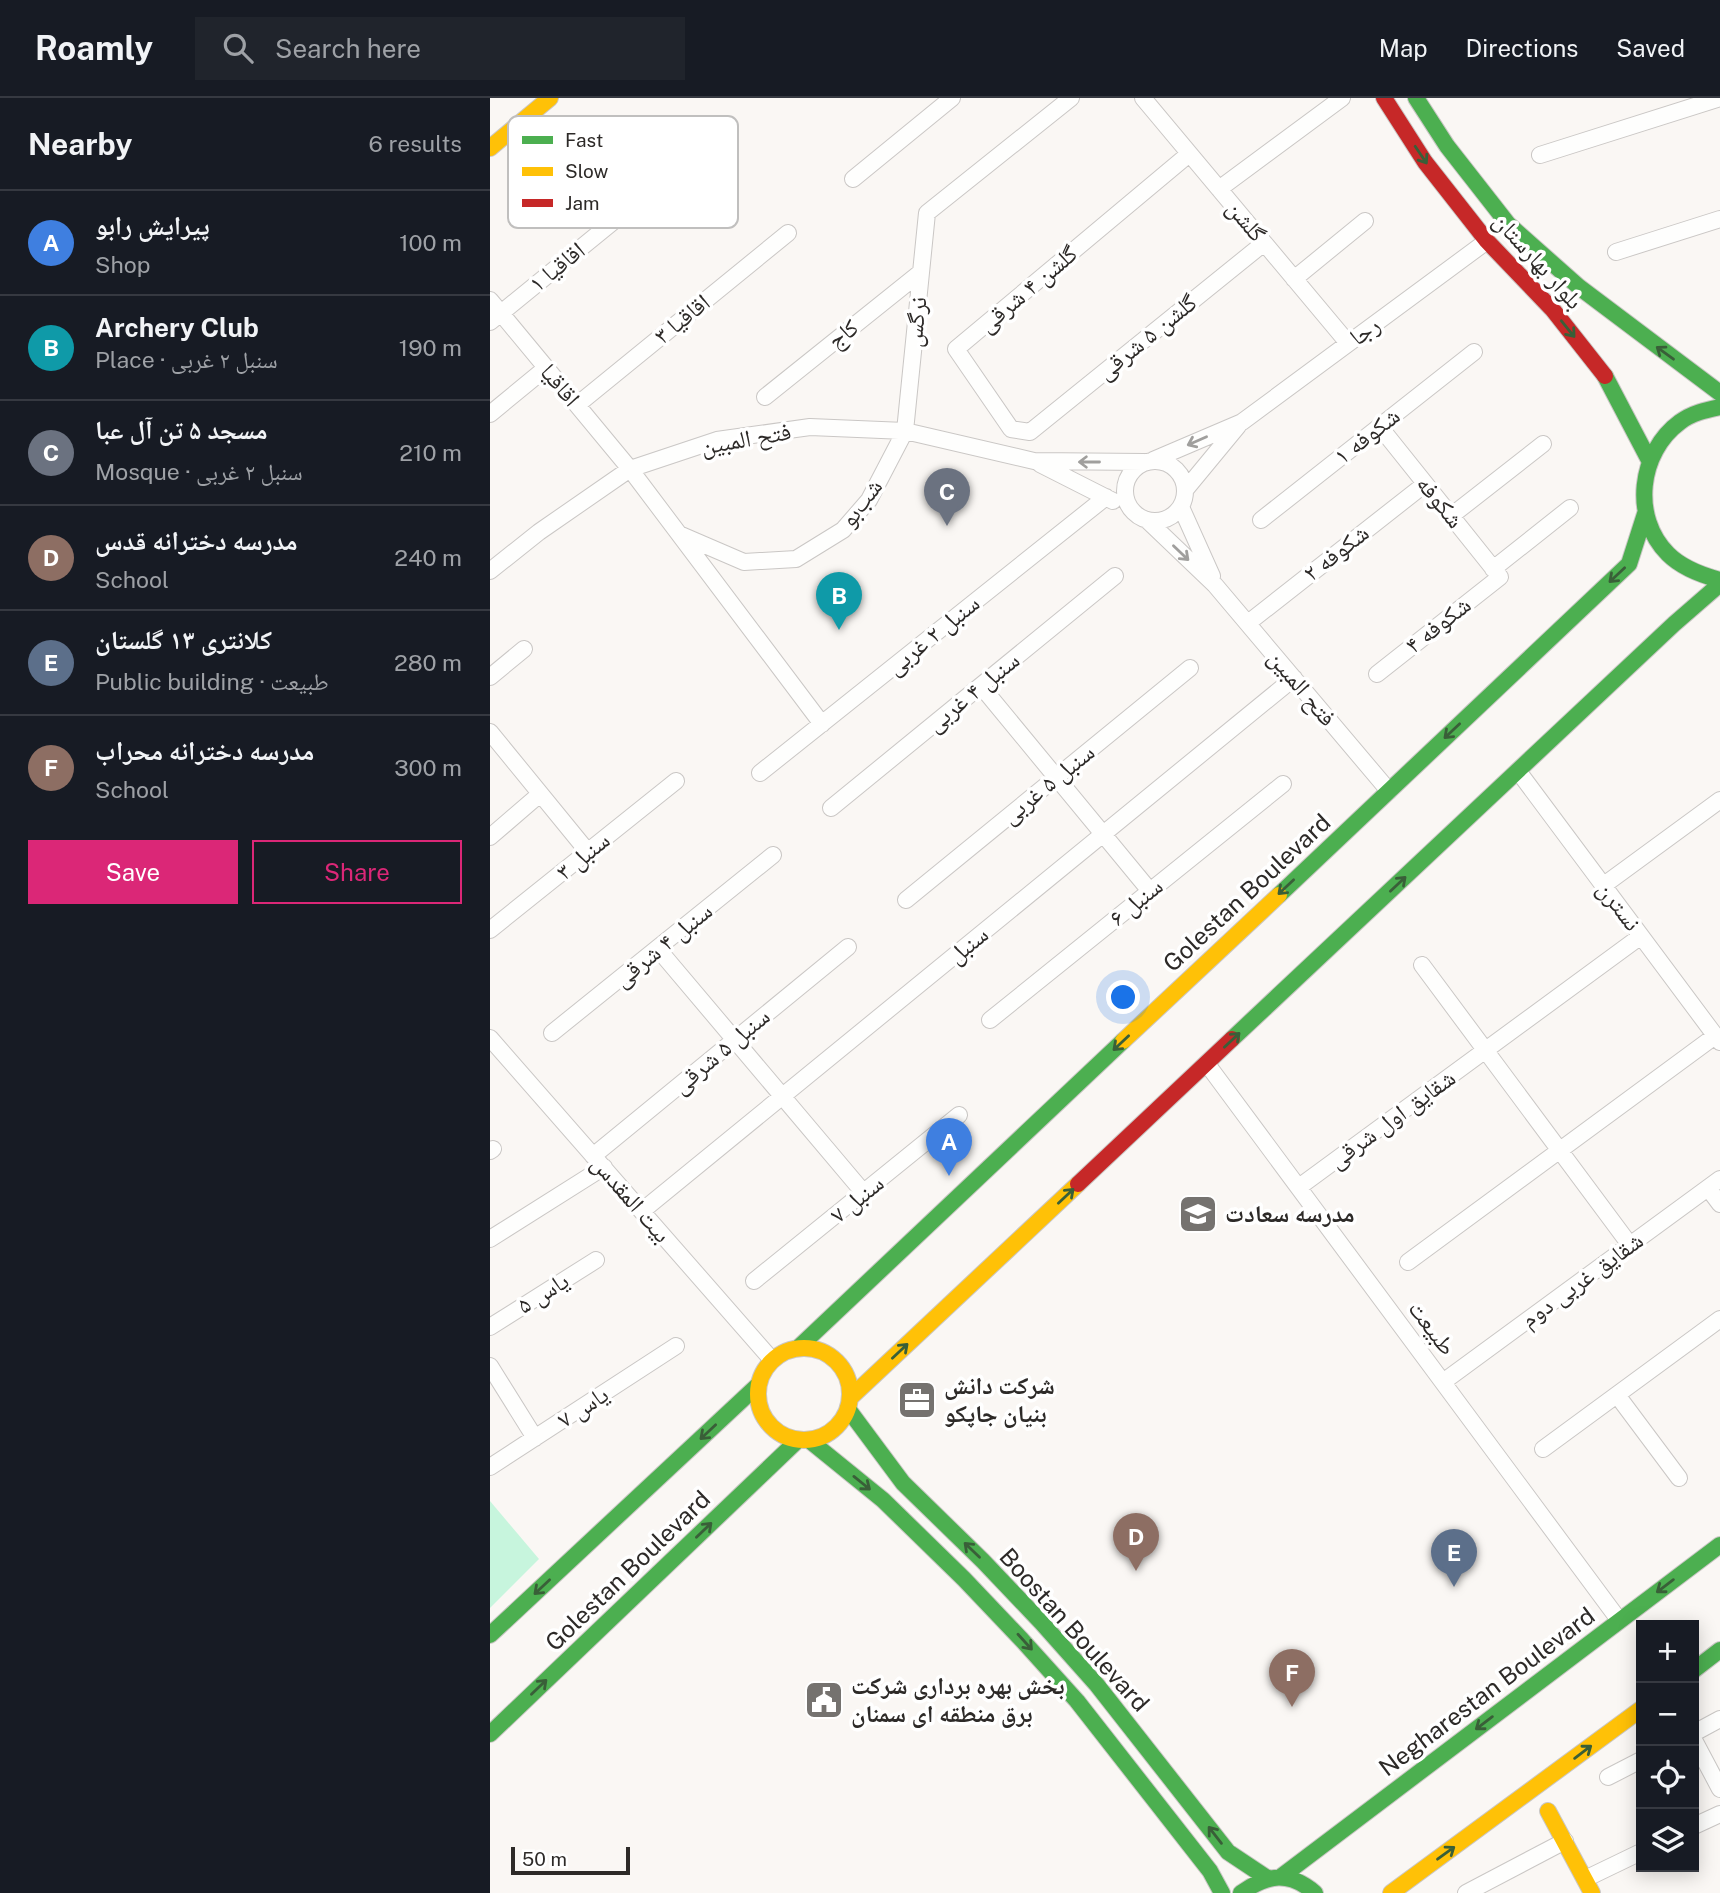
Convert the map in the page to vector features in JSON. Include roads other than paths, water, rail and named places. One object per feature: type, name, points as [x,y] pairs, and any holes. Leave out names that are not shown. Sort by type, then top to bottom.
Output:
[{"type":"main road","points":[[528,116],[550,98]]},
{"type":"main road","name":"بلوار بهارستان","points":[[1384,98],[1425,162],[1488,241],[1553,310],[1602,371],[1649,460]]},
{"type":"main road","name":"بلوار بهارستان","points":[[1416,98],[1447,146],[1508,223],[1579,287],[1720,393]]},
{"type":"main road","points":[[490,148],[508,133]]},
{"type":"main road","points":[[849,1404],[848,1382],[841,1367],[830,1356],[815,1349],[798,1348],[784,1352],[772,1360],[763,1371],[758,1385],[757,1400],[762,1415],[771,1427],[783,1436],[804,1440],[822,1437],[833,1430],[842,1421],[849,1404],[1720,582],[1697,574],[1674,560],[1656,539],[1645,514],[1643,486],[1649,460],[1663,436],[1684,418],[1709,408],[1720,407]]},
{"type":"main road","name":"Golestan Boulevard","points":[[798,1348],[1629,564],[1645,514]]},
{"type":"main road","name":"Golestan Boulevard","points":[[490,1635],[758,1385]]},
{"type":"main road","name":"Boostan Boulevard","points":[[849,1404],[903,1483],[1016,1596],[1097,1685],[1228,1852],[1274,1877],[1296,1880],[1315,1893]]},
{"type":"main road","name":"Golestan Boulevard","points":[[490,1734],[804,1440]]},
{"type":"main road","name":"Boostan Boulevard","points":[[804,1440],[883,1500],[1022,1640],[1077,1701],[1210,1871],[1222,1893]]},
{"type":"main road","name":"Negharestan Boulevard","points":[[1241,1893],[1252,1884],[1274,1877],[1720,1545]]},
{"type":"main road","points":[[1699,1666],[1720,1650]]},
{"type":"main road","points":[[1391,1893],[1636,1713]]},
{"type":"main road","points":[[1548,1811],[1588,1886]]},
{"type":"street","points":[[853,179],[952,98]]},
{"type":"street","name":"نرگس","points":[[905,431],[928,214],[1071,98]]},
{"type":"street","name":"گلشن","points":[[1143,98],[1348,343]]},
{"type":"street","points":[[1219,189],[1342,98]]},
{"type":"street","points":[[1540,155],[1720,98]]},
{"type":"street","name":"گلشن ۴ شرقی","points":[[1030,432],[1011,429],[956,349],[1189,154]]},
{"type":"street","points":[[1616,252],[1720,219]]},
{"type":"street","points":[[1294,279],[1365,221]]},
{"type":"street","name":"اقاقیا ۱","points":[[494,312],[601,228]]},
{"type":"street","name":"اقاقیا ۳","points":[[577,405],[788,233]]},
{"type":"street","name":"رجا","points":[[1242,422],[1488,241]]},
{"type":"street","name":"گلشن ۵ شرقی","points":[[1030,432],[1264,243]]},
{"type":"street","name":"کاج","points":[[765,397],[922,272]]},
{"type":"street","name":"اقاقیا","points":[[494,312],[546,368],[630,469],[822,724]]},
{"type":"street","name":"شکوفه ۱","points":[[1261,520],[1474,352]]},
{"type":"street","points":[[490,414],[546,368]]},
{"type":"street","points":[[1131,510],[1126,502],[1125,483],[1136,467],[1242,422]]},
{"type":"street","points":[[1186,489],[1242,422]]},
{"type":"street","name":"شکوفه","points":[[1380,427],[1496,573]]},
{"type":"street","name":"فتح المبین","points":[[490,572],[539,532],[630,469],[718,440],[810,428],[905,431],[1034,461]]},
{"type":"street","name":"شب‌بو","points":[[679,534],[744,562],[796,559],[844,530],[869,500],[905,431]]},
{"type":"street","points":[[1451,516],[1543,444]]},
{"type":"street","points":[[1034,461],[1163,461],[1179,471],[1184,480],[1185,498],[1175,514],[1157,521],[1147,520],[1034,461]]},
{"type":"street","name":"شکوفه ۲","points":[[1248,623],[1425,484]]},
{"type":"street","name":"سنبل ۲ غربی","points":[[760,773],[1106,498]]},
{"type":"street","points":[[1181,507],[1215,585]]},
{"type":"street","name":"شکوفه ۴","points":[[1377,674],[1570,508]]},
{"type":"street","points":[[1147,520],[1215,585]]},
{"type":"street","name":"سنبل ۴ غربی","points":[[831,808],[1115,576]]},
{"type":"street","name":"فتح المبین","points":[[1215,585],[1389,791]]},
{"type":"street","points":[[490,677],[524,649]]},
{"type":"street","name":"سنبل ۵ غربی","points":[[906,900],[1190,668]]},
{"type":"street","name":"سنبل","points":[[642,1212],[1294,678]]},
{"type":"street","points":[[981,686],[1150,891]]},
{"type":"street","points":[[490,732],[588,852]]},
{"type":"street","name":"نسترن","points":[[1518,771],[1718,1039]]},
{"type":"street","name":"سنبل ۳","points":[[490,930],[676,781]]},
{"type":"street","name":"سنبل ۶","points":[[990,1020],[1283,784]]},
{"type":"street","points":[[490,836],[540,794]]},
{"type":"street","points":[[1604,886],[1720,800]]},
{"type":"street","name":"سنبل ۴ شرقی","points":[[552,1033],[773,855]]},
{"type":"street","name":"شقایق اول شرقی","points":[[1299,1188],[1641,936]]},
{"type":"street","name":"سنبل ۵ شرقی","points":[[490,1239],[598,1162],[735,1039],[848,947]]},
{"type":"street","points":[[658,949],[864,1193]]},
{"type":"street","points":[[1422,965],[1630,1245]]},
{"type":"street","name":"بیت المقدس","points":[[490,1038],[772,1360]]},
{"type":"street","points":[[1408,1262],[1718,1039]]},
{"type":"street","name":"طبیعت","points":[[1207,1064],[1619,1620]]},
{"type":"street","name":"سنبل ۷","points":[[754,1281],[959,1115]]},
{"type":"street","points":[[1714,1183],[1720,1205]]},
{"type":"street","name":"شقایق غربی دوم","points":[[1443,1382],[1714,1183]]},
{"type":"street","name":"یاس ۵","points":[[490,1326],[596,1260]]},
{"type":"street","points":[[1543,1449],[1720,1319]]},
{"type":"street","name":"یاس ۷","points":[[490,1467],[676,1346]]},
{"type":"street","points":[[490,1366],[535,1438]]},
{"type":"street","points":[[1617,1395],[1679,1478]]},
{"type":"street","points":[[1699,1730],[1720,1719]]},
{"type":"street","points":[[1697,1746],[1720,1789]]},
{"type":"street","points":[[1608,1777],[1636,1763]]},
{"type":"street","points":[[1699,1824],[1720,1814]]},
{"type":"street","points":[[1466,1893],[1565,1841]]},
{"type":"street","points":[[1588,1886],[1636,1855]]},
{"type":"place","name":"مسجد ۵ تن آل عبا","points":[[947,526]]},
{"type":"place","name":"Archery Club","points":[[839,630]]},
{"type":"place","name":"پیرایش رابو","points":[[949,1176]]},
{"type":"place","name":"مدرسه سعادت","points":[[1198,1214]]},
{"type":"place","name":"شرکت دانش بنیان جاپکو","points":[[917,1400]]},
{"type":"place","name":"مدرسه دخترانه قدس","points":[[1136,1571]]},
{"type":"place","name":"کلانتری ۱۳ گلستان","points":[[1454,1587]]},
{"type":"place","name":"بخش بهره برداری شرکت برق منطقه ای سمنان","points":[[824,1700]]},
{"type":"place","name":"مدرسه دخترانه محراب","points":[[1292,1707]]}]
